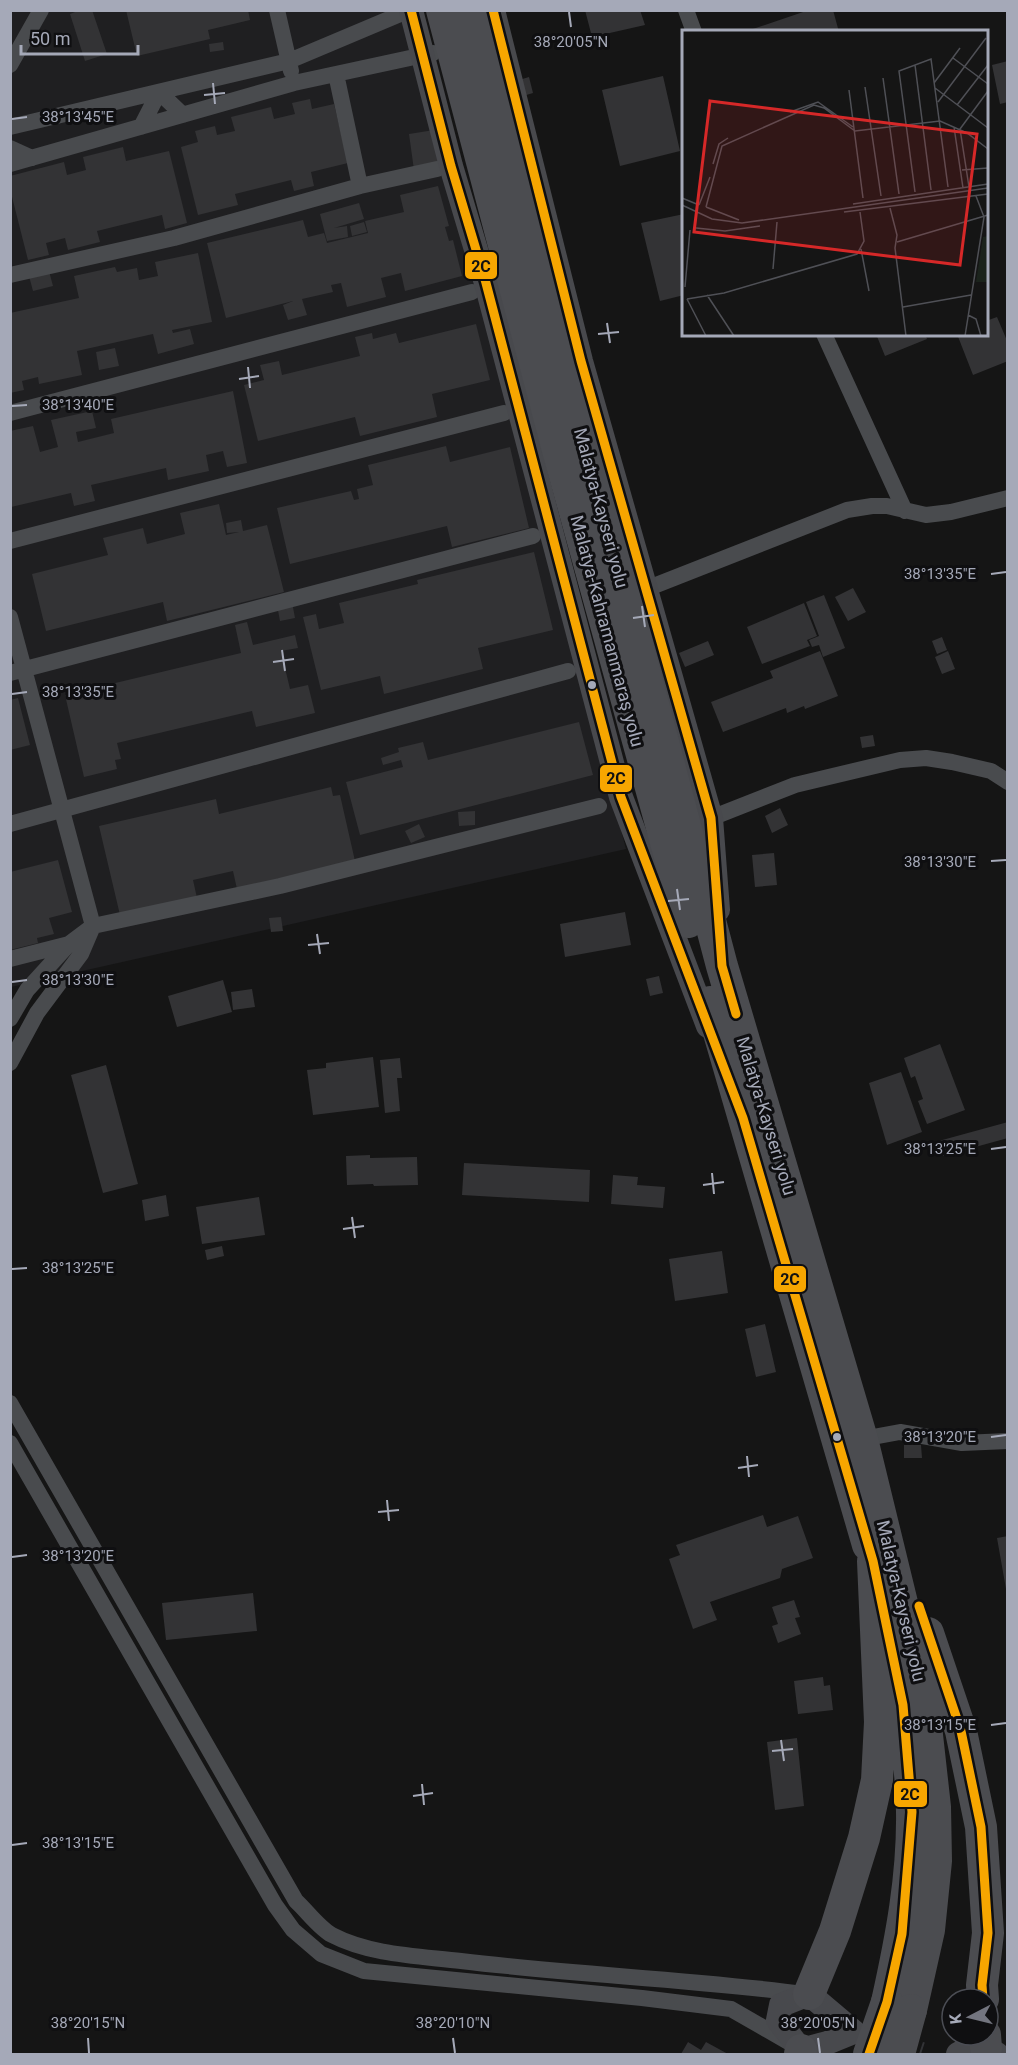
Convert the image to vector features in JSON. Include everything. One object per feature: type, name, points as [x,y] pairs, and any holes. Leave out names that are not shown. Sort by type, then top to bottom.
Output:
[{"type":"highway","name":"Malatya-Kahramanmaraş yolu","points":[[442,10],[559,454],[743,1118],[873,1561],[903,1705],[912,1812],[902,1934],[899,2006],[868,2055]]},
{"type":"highway","name":"Malatya-Kayseri yolu","points":[[470,10],[722,966],[862,1439],[921,1681],[936,1807],[936,1861],[929,1930],[899,2006],[899,2055]]},
{"type":"highway","points":[[862,1439],[961,1731],[981,1827],[988,1933],[982,1987]]},
{"type":"highway","points":[[809,1994],[835,1931],[864,1838],[877,1780],[880,1722],[873,1561]]},
{"type":"street","points":[[10,65],[42,10]]},
{"type":"street","points":[[277,10],[294,83]]},
{"type":"street","points":[[10,127],[289,61],[411,10],[451,166],[486,283],[621,797],[743,1118]]},
{"type":"street","points":[[493,10],[581,362],[711,818],[722,966]]},
{"type":"street","points":[[686,10],[693,30]]},
{"type":"street","points":[[10,164],[294,83],[452,49]]},
{"type":"street","points":[[336,74],[360,186]]},
{"type":"street","points":[[159,92],[183,115]]},
{"type":"street","points":[[141,127],[159,92]]},
{"type":"street","points":[[10,148],[32,158]]},
{"type":"street","points":[[10,275],[174,237],[360,186],[438,169]]},
{"type":"street","points":[[10,413],[472,292]]},
{"type":"street","points":[[825,336],[905,511]]},
{"type":"street","points":[[10,541],[504,413]]},
{"type":"street","points":[[646,589],[847,510],[887,506],[926,515],[951,512],[1008,498]]},
{"type":"street","points":[[18,672],[533,536]]},
{"type":"street","points":[[10,617],[18,672],[63,810],[93,926],[81,954],[37,1014],[10,1063]]},
{"type":"street","points":[[10,824],[568,671]]},
{"type":"street","points":[[711,818],[795,786],[900,760],[926,758],[999,768],[1008,782]]},
{"type":"street","points":[[10,1019],[27,990],[69,944],[93,926],[280,886],[598,806]]},
{"type":"street","points":[[10,959],[69,944]]},
{"type":"street","points":[[10,1403],[296,1901],[331,1934],[364,1947],[424,1956],[521,1968],[718,1983],[809,1994],[854,2032],[800,2052]]},
{"type":"street","points":[[862,1439],[900,1432],[962,1443],[1008,1440]]},
{"type":"street","points":[[10,1443],[275,1905],[293,1930],[321,1954],[364,1971],[731,2009],[800,2052]]},
{"type":"street","points":[[800,2052],[778,2020],[781,2005],[809,1994]]},
{"type":"shaded area","points":[[10,11],[405,11],[626,849],[11,987]]},
{"type":"building","points":[[80,10],[92,10],[107,54],[85,61],[70,14]]},
{"type":"building","points":[[126,10],[248,10],[250,20],[208,30],[210,39],[137,56]]},
{"type":"building","points":[[585,10],[640,10],[645,25],[592,37]]},
{"type":"building","points":[[809,10],[833,10],[838,30],[750,30]]},
{"type":"building","points":[[223,42],[224,50],[210,52],[209,44]]},
{"type":"building","points":[[1008,61],[1008,102],[1000,104],[992,65]]},
{"type":"building","points":[[663,76],[680,151],[620,166],[602,90]]},
{"type":"building","points":[[529,77],[533,93],[523,96],[519,80]]},
{"type":"building","points":[[310,99],[312,109],[334,104],[348,163],[311,172],[314,186],[294,191],[291,180],[235,194],[238,205],[198,215],[181,147],[198,142],[195,131],[215,126],[217,135],[235,131],[231,117],[271,107],[274,119],[295,114],[292,103]]},
{"type":"building","points":[[434,130],[439,166],[414,170],[409,134]]},
{"type":"building","points":[[123,147],[126,161],[169,151],[187,223],[165,229],[162,215],[97,231],[100,242],[68,250],[65,238],[46,243],[49,255],[28,260],[10,189],[10,176],[64,162],[67,175],[86,170],[83,157]]},
{"type":"building","points":[[438,186],[449,226],[445,227],[449,241],[453,240],[462,276],[405,291],[401,273],[381,278],[386,297],[347,307],[341,283],[331,285],[333,292],[302,299],[307,315],[288,320],[283,305],[293,301],[226,318],[207,243],[303,220],[308,237],[324,233],[327,243],[368,233],[365,221],[404,212],[400,195]]},
{"type":"building","points":[[359,203],[364,219],[334,228],[347,226],[348,237],[327,241],[320,214]]},
{"type":"building","points":[[682,214],[682,296],[660,301],[641,223]]},
{"type":"building","points":[[364,222],[367,232],[352,236],[350,226]]},
{"type":"building","points":[[198,253],[212,322],[172,330],[173,333],[190,329],[194,344],[158,354],[153,334],[77,351],[82,375],[39,384],[38,377],[22,381],[24,390],[10,393],[10,313],[79,298],[74,276],[115,267],[117,272],[137,268],[139,280],[158,276],[155,262]]},
{"type":"building","points":[[49,271],[53,286],[33,291],[29,276]]},
{"type":"building","points":[[997,317],[1008,343],[1008,361],[973,375],[958,336],[988,336],[988,320]]},
{"type":"building","points":[[476,324],[490,380],[432,394],[437,417],[360,436],[355,417],[258,441],[244,385],[264,380],[260,365],[279,361],[282,375],[360,356],[355,337],[372,333],[373,339],[396,333],[399,343]]},
{"type":"building","points":[[877,336],[926,336],[927,339],[885,356]]},
{"type":"building","points":[[115,348],[119,366],[99,370],[96,352]]},
{"type":"building","points":[[233,391],[247,463],[227,467],[223,451],[206,455],[209,471],[168,480],[166,468],[91,485],[95,501],[74,506],[71,493],[11,507],[10,431],[33,426],[40,452],[58,447],[51,420],[92,411],[96,428],[76,432],[78,442],[114,433],[111,419]]},
{"type":"building","points":[[446,446],[450,462],[510,447],[529,528],[452,547],[447,526],[290,564],[277,508],[351,491],[354,500],[359,499],[357,489],[373,485],[368,465]]},
{"type":"building","points":[[219,504],[226,535],[239,532],[227,533],[226,523],[241,520],[243,531],[267,525],[284,592],[167,621],[163,602],[46,631],[32,574],[108,555],[103,538],[143,528],[147,544],[185,534],[180,513]]},
{"type":"building","points":[[534,552],[553,630],[478,648],[483,669],[384,694],[380,676],[321,690],[303,617],[316,614],[319,629],[344,623],[339,603],[418,584],[417,580]]},
{"type":"building","points":[[853,588],[866,612],[848,621],[835,597]]},
{"type":"building","points":[[824,595],[845,648],[823,657],[819,645],[812,647],[809,640],[819,636],[806,602]]},
{"type":"building","points":[[292,602],[295,618],[280,621],[277,605]]},
{"type":"building","points":[[804,603],[817,636],[807,640],[810,646],[762,664],[747,627]]},
{"type":"building","points":[[247,622],[253,645],[295,635],[298,648],[281,651],[290,689],[308,685],[315,713],[256,727],[252,711],[117,743],[121,759],[115,760],[117,769],[84,777],[65,695],[241,653],[235,625]]},
{"type":"building","points":[[942,637],[947,650],[937,654],[932,641]]},
{"type":"building","points":[[708,641],[714,655],[685,667],[679,653]]},
{"type":"building","points":[[820,651],[838,696],[805,709],[804,706],[787,713],[786,708],[723,732],[711,702],[773,678],[770,671]]},
{"type":"building","points":[[948,651],[955,669],[942,674],[935,657]]},
{"type":"building","points":[[18,698],[30,745],[10,750],[10,700]]},
{"type":"building","points":[[579,722],[593,775],[360,835],[346,782],[403,767],[401,760],[383,765],[381,758],[399,752],[398,748],[423,742],[428,760]]},
{"type":"building","points":[[873,735],[875,746],[862,748],[860,737]]},
{"type":"building","points":[[331,787],[333,796],[340,795],[355,861],[237,889],[233,871],[193,880],[197,898],[120,915],[99,826],[216,799],[219,814]]},
{"type":"building","points":[[780,808],[788,825],[772,833],[765,816]]},
{"type":"building","points":[[475,811],[475,825],[459,826],[458,812]]},
{"type":"building","points":[[419,824],[425,837],[411,843],[405,831]]},
{"type":"building","points":[[774,853],[777,885],[755,887],[752,855]]},
{"type":"building","points":[[58,860],[72,912],[49,918],[54,934],[37,938],[38,943],[10,950],[10,872]]},
{"type":"building","points":[[625,912],[631,945],[565,957],[560,924]]},
{"type":"building","points":[[281,917],[283,931],[271,932],[269,918]]},
{"type":"building","points":[[659,976],[663,993],[650,996],[646,979]]},
{"type":"building","points":[[223,980],[232,1012],[177,1027],[168,996]]},
{"type":"building","points":[[252,989],[255,1007],[233,1010],[231,992]]},
{"type":"building","points":[[940,1044],[965,1110],[927,1124],[918,1101],[923,1099],[915,1076],[911,1078],[904,1058]]},
{"type":"building","points":[[373,1057],[379,1107],[313,1115],[307,1070],[326,1068],[326,1063]]},
{"type":"building","points":[[400,1058],[402,1078],[397,1078],[400,1111],[385,1113],[380,1060]]},
{"type":"building","points":[[106,1065],[138,1184],[103,1193],[71,1075]]},
{"type":"building","points":[[901,1072],[922,1132],[887,1145],[869,1083]]},
{"type":"building","points":[[1008,1122],[1008,1138],[939,1157],[935,1142]]},
{"type":"building","points":[[370,1155],[370,1158],[417,1157],[418,1185],[347,1185],[346,1156]]},
{"type":"building","points":[[464,1163],[590,1170],[589,1202],[462,1195]]},
{"type":"building","points":[[613,1175],[638,1177],[637,1185],[665,1187],[663,1208],[611,1204]]},
{"type":"building","points":[[166,1195],[169,1216],[145,1221],[142,1200]]},
{"type":"building","points":[[259,1197],[265,1235],[202,1244],[196,1207]]},
{"type":"building","points":[[222,1246],[224,1256],[207,1260],[205,1250]]},
{"type":"building","points":[[722,1251],[728,1293],[675,1301],[669,1259]]},
{"type":"building","points":[[765,1324],[776,1372],[756,1377],[745,1329]]},
{"type":"building","points":[[904,1445],[921,1445],[922,1458],[904,1458]]},
{"type":"building","points":[[763,1515],[767,1527],[798,1516],[813,1558],[782,1569],[780,1578],[710,1602],[717,1620],[693,1629],[669,1559],[680,1555],[676,1545]]},
{"type":"building","points":[[1008,1536],[1008,1589],[1006,1589],[997,1538]]},
{"type":"building","points":[[253,1593],[257,1631],[166,1640],[162,1603]]},
{"type":"building","points":[[794,1600],[800,1617],[795,1618],[801,1634],[778,1643],[772,1626],[778,1624],[772,1607]]},
{"type":"building","points":[[823,1677],[824,1686],[830,1685],[833,1710],[798,1714],[794,1681]]},
{"type":"building","points":[[797,1738],[804,1806],[775,1810],[767,1742]]},
{"type":"building","points":[[688,2042],[701,2050],[706,2042],[728,2054],[681,2054]]},
{"type":"tunnel","points":[[885,2042],[921,2054]]},
{"type":"transit line","name":"2C","points":[[411,10],[451,166],[486,283],[621,797],[743,1118],[873,1561],[903,1705],[912,1812],[902,1934],[887,2002],[869,2054]]},
{"type":"transit line","name":"2C","points":[[493,10],[581,361],[711,818],[722,966],[736,1014]]},
{"type":"transit line","name":"2C","points":[[919,1606],[961,1731],[981,1827],[988,1933],[982,1987]]}]
